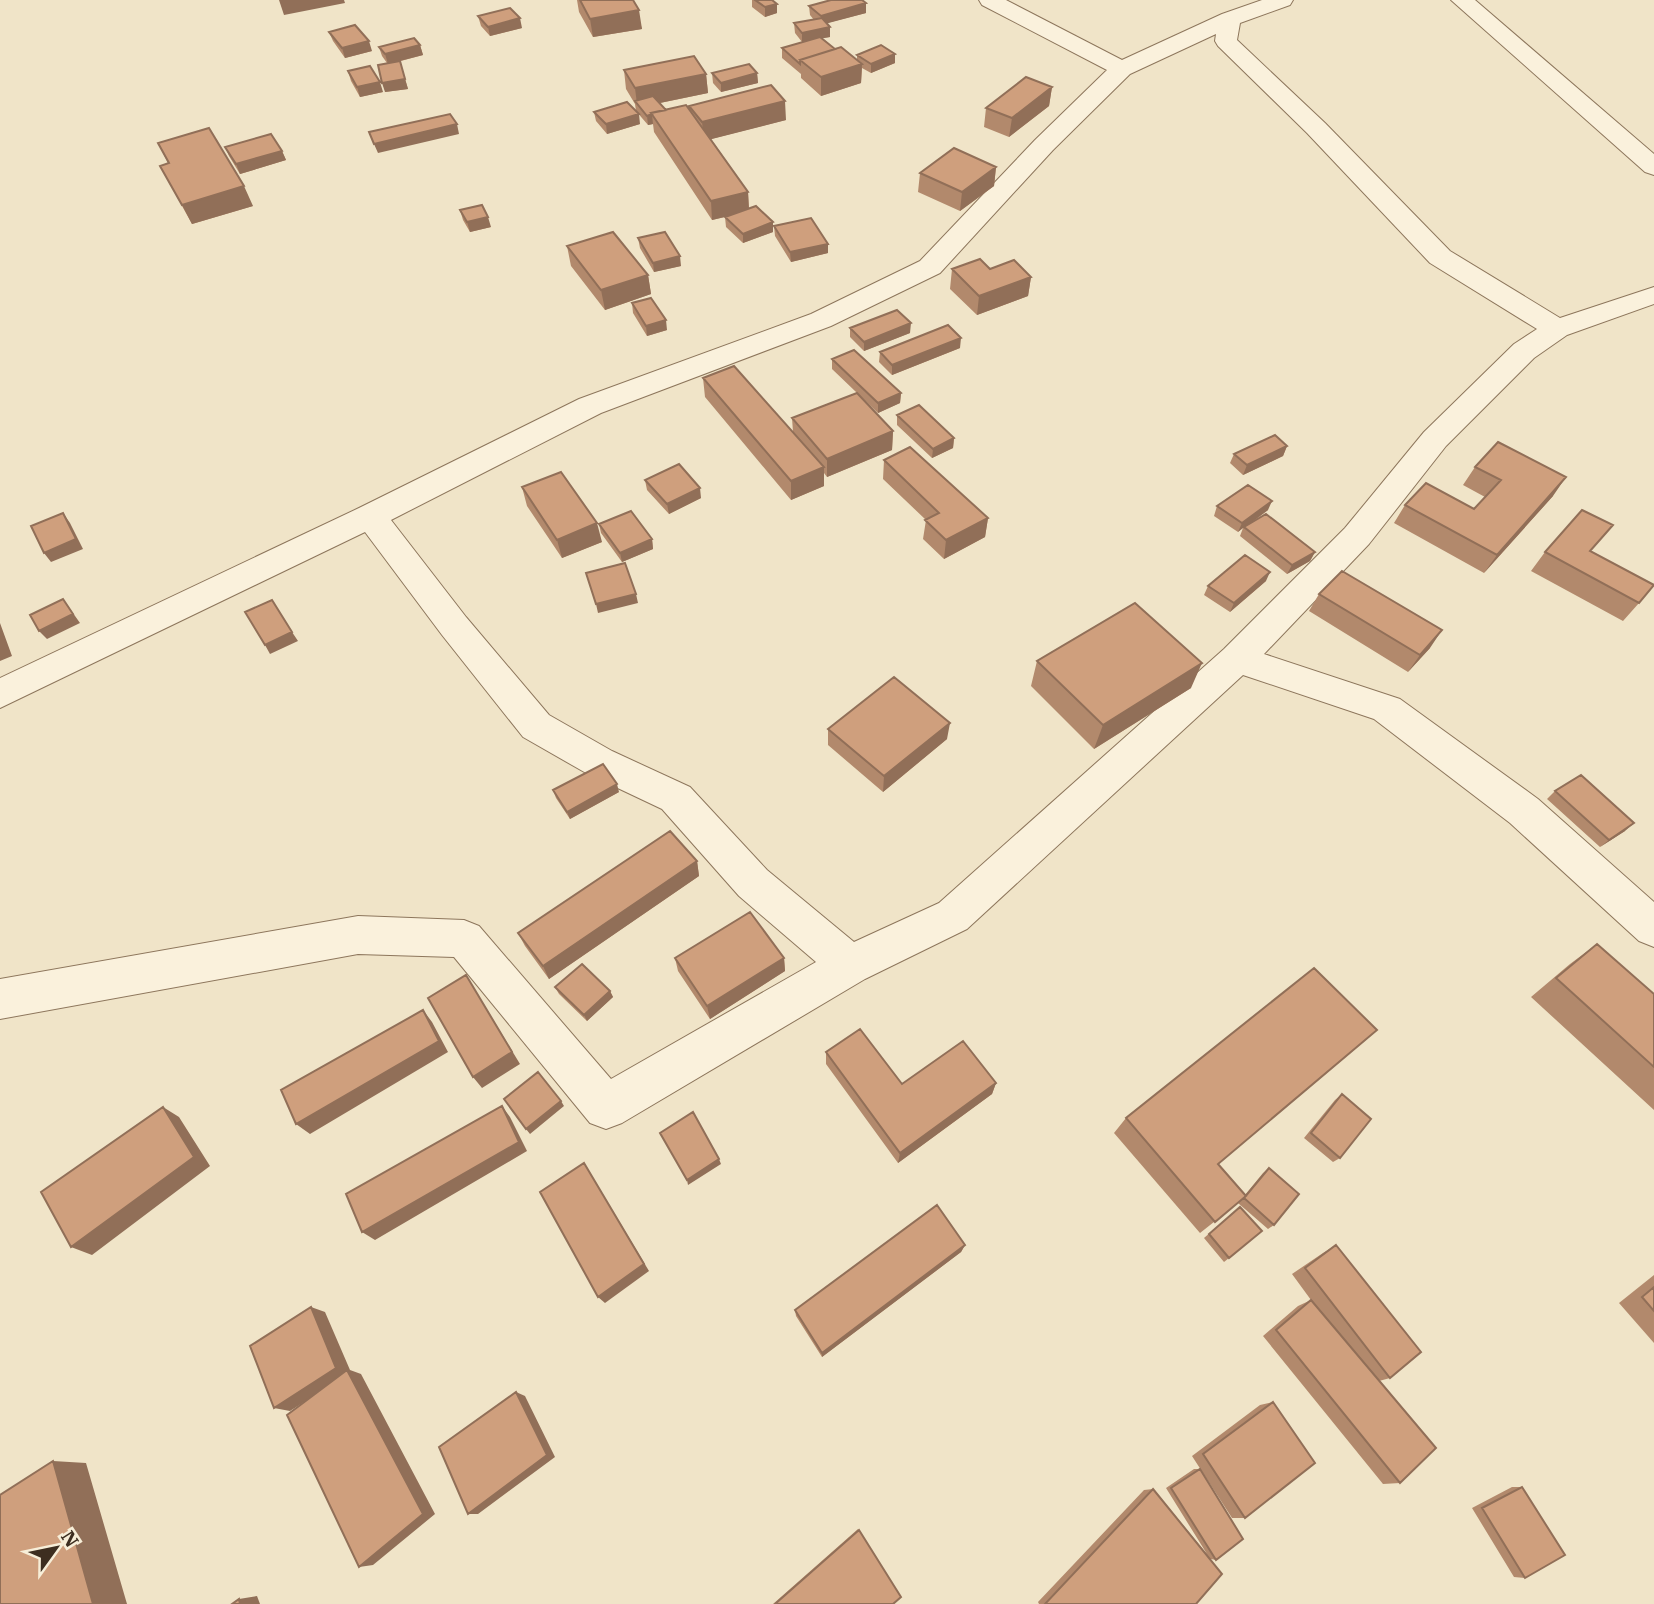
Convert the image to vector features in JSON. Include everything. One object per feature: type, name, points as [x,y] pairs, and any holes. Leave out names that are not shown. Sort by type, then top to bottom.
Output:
[{"type":"street","points":[[990,0],[1122,69]]},
{"type":"street","points":[[0,694],[370,516],[590,406],[821,320],[930,267],[1045,145],[1122,69],[1230,19],[1282,0]]},
{"type":"street","points":[[1462,0],[1654,167]]},
{"type":"street","points":[[1230,19],[1226,41],[1316,128],[1440,257],[1556,329]]},
{"type":"street","points":[[0,999],[358,935],[464,939],[606,1107],[849,965],[953,916],[1237,659],[1357,536],[1436,439],[1524,351],[1556,329],[1654,295]]},
{"type":"street","points":[[370,516],[454,626],[537,726],[599,762],[676,798],[753,883],[849,965]]},
{"type":"street","points":[[1237,659],[1387,709],[1524,811],[1654,928]]},
{"type":"building","points":[[580,0],[633,0],[639,10],[590,19]]},
{"type":"building","points":[[755,0],[772,0],[777,4],[765,7]]},
{"type":"building","points":[[831,0],[862,0],[866,3],[821,16],[809,6]]},
{"type":"building","points":[[510,8],[520,18],[488,27],[478,16]]},
{"type":"building","points":[[822,18],[830,27],[802,33],[794,23]]},
{"type":"building","points":[[355,25],[369,41],[342,48],[329,32]]},
{"type":"building","points":[[820,37],[835,49],[800,60],[800,64],[782,48]]},
{"type":"building","points":[[414,38],[420,45],[385,54],[379,47]]},
{"type":"building","points":[[881,45],[895,54],[871,64],[857,55]]},
{"type":"building","points":[[841,47],[862,64],[821,77],[800,60]]},
{"type":"building","points":[[694,56],[706,74],[635,88],[624,70]]},
{"type":"building","points":[[400,61],[405,79],[382,83],[378,65]]},
{"type":"building","points":[[749,64],[757,73],[721,83],[712,73]]},
{"type":"building","points":[[370,66],[380,82],[357,87],[348,71]]},
{"type":"building","points":[[1026,77],[1052,87],[1012,118],[986,108]]},
{"type":"building","points":[[771,85],[785,101],[702,122],[689,106]]},
{"type":"building","points":[[653,96],[666,110],[647,116],[635,101]]},
{"type":"building","points":[[627,102],[639,114],[606,124],[594,112]]},
{"type":"building","points":[[686,105],[748,192],[711,201],[651,113]]},
{"type":"building","points":[[450,114],[457,124],[374,144],[369,132]]},
{"type":"building","points":[[209,128],[244,186],[182,205],[160,166],[169,163],[158,143]]},
{"type":"building","points":[[271,134],[282,151],[236,164],[225,147]]},
{"type":"building","points":[[954,148],[996,167],[962,192],[920,173]]},
{"type":"building","points":[[482,205],[488,217],[467,222],[460,210]]},
{"type":"building","points":[[756,206],[773,222],[743,234],[725,217]]},
{"type":"building","points":[[811,218],[828,244],[790,252],[774,226]]},
{"type":"building","points":[[613,232],[648,275],[601,290],[567,246]]},
{"type":"building","points":[[665,232],[680,256],[653,263],[638,238]]},
{"type":"building","points":[[980,259],[990,269],[1014,260],[1031,277],[979,296],[952,269]]},
{"type":"building","points":[[651,298],[666,320],[646,326],[632,303]]},
{"type":"building","points":[[897,310],[911,323],[864,342],[850,328]]},
{"type":"building","points":[[948,325],[961,338],[892,365],[880,352]]},
{"type":"building","points":[[854,350],[901,393],[878,403],[832,359]]},
{"type":"building","points":[[734,366],[824,467],[791,481],[703,378]]},
{"type":"building","points":[[857,393],[893,431],[827,459],[792,418]]},
{"type":"building","points":[[919,405],[954,438],[933,449],[897,415]]},
{"type":"building","points":[[1275,435],[1287,446],[1247,465],[1234,454]]},
{"type":"building","points":[[1498,442],[1566,477],[1497,555],[1405,505],[1426,483],[1474,509],[1501,480],[1475,467]]},
{"type":"building","points":[[910,447],[988,518],[946,540],[925,520],[939,513],[884,460]]},
{"type":"building","points":[[679,464],[700,488],[667,504],[645,480]]},
{"type":"building","points":[[561,472],[597,523],[557,540],[522,487]]},
{"type":"building","points":[[1248,485],[1272,501],[1242,523],[1217,506]]},
{"type":"building","points":[[1582,510],[1613,525],[1590,551],[1654,585],[1639,603],[1545,552]]},
{"type":"building","points":[[631,511],[652,539],[620,553],[599,524]]},
{"type":"building","points":[[63,513],[76,539],[44,553],[31,526]]},
{"type":"building","points":[[1266,514],[1315,552],[1292,565],[1244,527]]},
{"type":"building","points":[[1245,555],[1270,572],[1234,603],[1208,586]]},
{"type":"building","points":[[625,563],[636,594],[596,604],[586,573]]},
{"type":"building","points":[[1342,571],[1442,630],[1420,655],[1319,594]]},
{"type":"building","points":[[63,599],[73,614],[39,631],[30,615]]},
{"type":"building","points":[[272,600],[292,632],[265,645],[245,612]]},
{"type":"building","points":[[1135,603],[1202,663],[1103,725],[1037,661]]},
{"type":"building","points":[[894,677],[950,723],[884,776],[828,729]]},
{"type":"building","points":[[603,764],[617,784],[567,812],[553,790]]},
{"type":"building","points":[[1581,775],[1634,823],[1609,840],[1555,791]]},
{"type":"building","points":[[670,831],[697,861],[543,966],[518,933]]},
{"type":"building","points":[[750,912],[784,958],[707,1006],[675,958]]},
{"type":"building","points":[[1597,944],[1654,994],[1654,1067],[1556,978]]},
{"type":"building","points":[[582,964],[610,991],[584,1015],[555,987]]},
{"type":"building","points":[[1314,968],[1377,1030],[1218,1164],[1246,1196],[1215,1222],[1126,1118]]},
{"type":"building","points":[[466,975],[512,1052],[473,1077],[428,998]]},
{"type":"building","points":[[423,1010],[439,1041],[296,1124],[281,1090]]},
{"type":"building","points":[[860,1029],[902,1084],[963,1041],[996,1083],[900,1153],[826,1052]]},
{"type":"building","points":[[538,1072],[561,1101],[526,1129],[504,1099]]},
{"type":"building","points":[[1342,1094],[1371,1119],[1340,1158],[1311,1133]]},
{"type":"building","points":[[502,1106],[519,1142],[362,1232],[346,1194]]},
{"type":"building","points":[[163,1107],[194,1157],[71,1247],[41,1192]]},
{"type":"building","points":[[693,1112],[719,1159],[687,1180],[660,1133]]},
{"type":"building","points":[[584,1163],[644,1264],[598,1297],[540,1192]]},
{"type":"building","points":[[1269,1168],[1299,1194],[1274,1225],[1244,1198]]},
{"type":"building","points":[[937,1205],[965,1245],[822,1353],[795,1310]]},
{"type":"building","points":[[1240,1207],[1262,1231],[1229,1258],[1209,1234]]},
{"type":"building","points":[[1336,1245],[1421,1352],[1390,1378],[1305,1268]]},
{"type":"building","points":[[1654,1287],[1654,1311],[1642,1297]]},
{"type":"building","points":[[1311,1300],[1436,1448],[1400,1483],[1276,1330]]},
{"type":"building","points":[[311,1307],[336,1368],[274,1408],[250,1346]]},
{"type":"building","points":[[347,1370],[423,1514],[359,1567],[287,1415]]},
{"type":"building","points":[[516,1392],[547,1455],[468,1514],[439,1447]]},
{"type":"building","points":[[1273,1402],[1315,1463],[1245,1518],[1203,1454]]},
{"type":"building","points":[[53,1461],[93,1604],[0,1604],[0,1495]]},
{"type":"building","points":[[1200,1469],[1243,1539],[1216,1560],[1171,1488]]},
{"type":"building","points":[[1522,1487],[1565,1555],[1525,1578],[1482,1508]]},
{"type":"building","points":[[1153,1489],[1222,1574],[1196,1604],[1045,1604]]},
{"type":"building","points":[[859,1530],[901,1597],[893,1604],[775,1604]]}]
